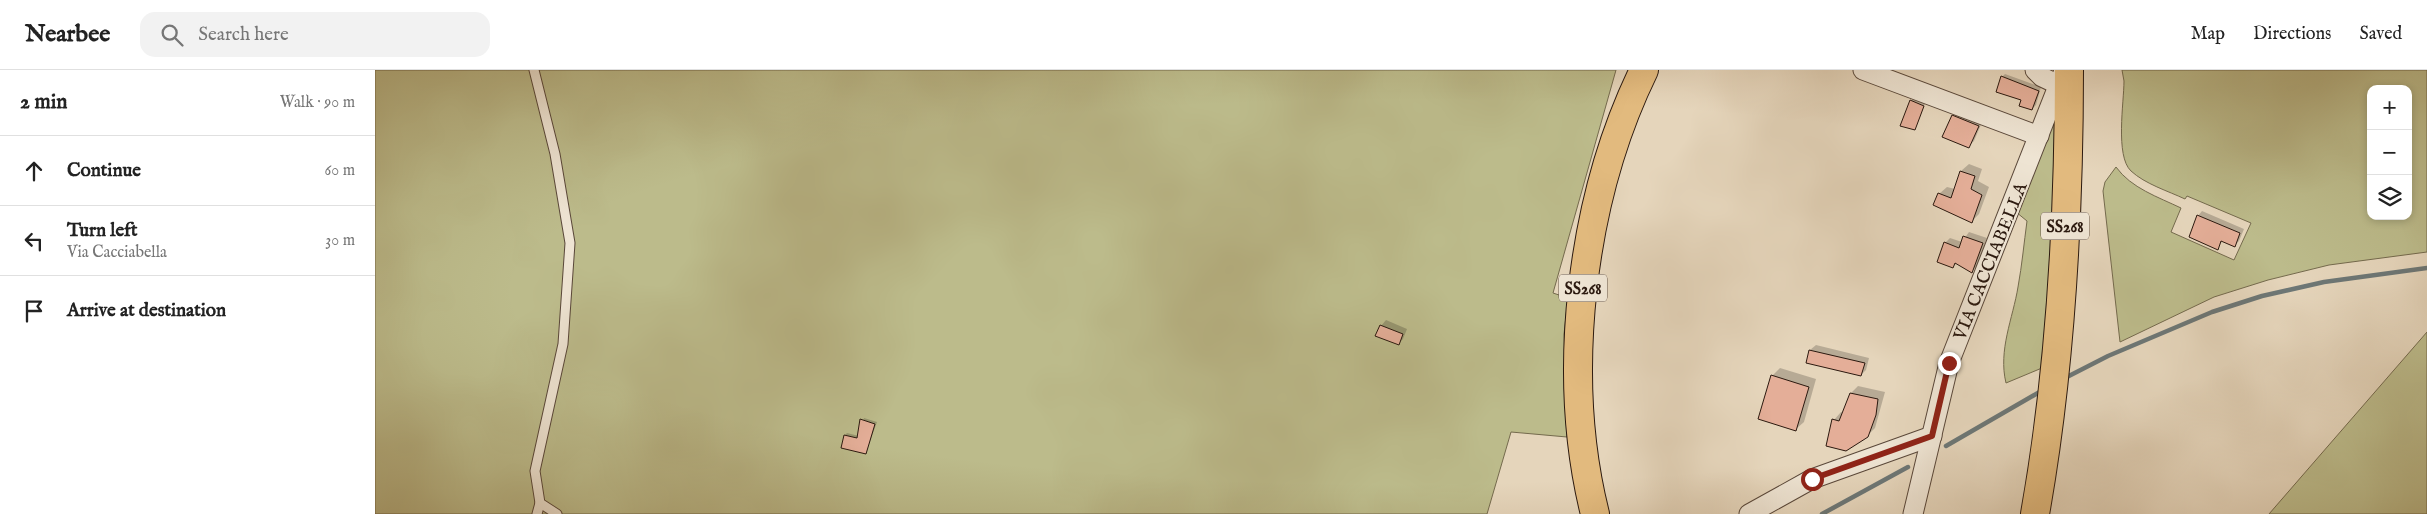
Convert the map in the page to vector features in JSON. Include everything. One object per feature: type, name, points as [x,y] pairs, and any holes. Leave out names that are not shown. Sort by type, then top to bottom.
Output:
[{"type":"highway","name":"SS268","points":[[1595,514],[1583,442],[1579,380],[1581,299],[1592,229],[1609,159],[1634,91],[1644,70]]},
{"type":"highway","name":"SS268","points":[[2035,514],[2055,359],[2067,194],[2065,79]]},
{"type":"street","points":[[1863,70],[2039,136]]},
{"type":"street","points":[[2035,70],[2041,77],[2065,79]]},
{"type":"street","name":"VIA CACCIABELLA","points":[[1913,514],[1949,363],[2039,136],[2065,79]]},
{"type":"street","points":[[1749,514],[1812,479],[1932,436]]},
{"type":"lane","points":[[534,70],[555,154],[570,243],[563,344],[535,471],[540,503],[537,514]]},
{"type":"lane","points":[[540,503],[557,514]]},
{"type":"shaded area","points":[[375,70],[1616,70],[1553,293],[1568,298],[1564,334],[1567,437],[1511,432],[1487,514],[375,514]]},
{"type":"shaded area","points":[[2122,70],[2427,70],[2427,252],[2329,265],[2268,280],[2214,297],[2120,342],[2103,191],[2105,182],[2116,167],[2129,181],[2154,196],[2181,208],[2171,232],[2234,260],[2251,223],[2187,196],[2185,199],[2164,190],[2143,180],[2131,171],[2126,164],[2123,154],[2122,115],[2124,81]]},
{"type":"shaded area","points":[[2059,97],[2053,252],[2042,368],[2006,383],[2004,371],[2005,346],[2016,299],[2027,221],[2016,212]]},
{"type":"shaded area","points":[[2427,332],[2427,514],[2269,514]]},
{"type":"building","points":[[2001,76],[2039,91],[2032,110],[2019,106],[2021,100],[1996,92]]},
{"type":"building","points":[[1910,100],[1924,106],[1915,130],[1900,126]]},
{"type":"building","points":[[1952,115],[1979,126],[1969,148],[1942,137]]},
{"type":"building","points":[[1960,171],[1975,176],[1971,189],[1982,195],[1972,223],[1933,205],[1938,193],[1951,198]]},
{"type":"building","points":[[2197,215],[2240,233],[2235,247],[2221,241],[2218,250],[2189,237]]},
{"type":"building","points":[[1963,236],[1983,243],[1972,273],[1955,263],[1953,268],[1937,262],[1944,242],[1959,248]]},
{"type":"building","points":[[1380,325],[1403,334],[1399,345],[1375,336]]},
{"type":"building","points":[[1809,350],[1865,363],[1861,376],[1806,363]]},
{"type":"building","points":[[1771,375],[1809,387],[1796,431],[1758,419]]},
{"type":"building","points":[[1850,393],[1878,399],[1876,415],[1868,437],[1846,451],[1826,446],[1832,419],[1839,421]]},
{"type":"building","points":[[860,419],[875,424],[866,454],[841,448],[844,435],[857,438]]},
{"type":"waterway","points":[[2063,379],[2108,356],[2212,312],[2262,296],[2324,282],[2427,268]]},
{"type":"waterway","points":[[1946,446],[2043,390]]},
{"type":"waterway","points":[[1822,514],[1908,467]]},
{"type":"route","points":[[1812,479],[1932,436],[1949,363]]}]
